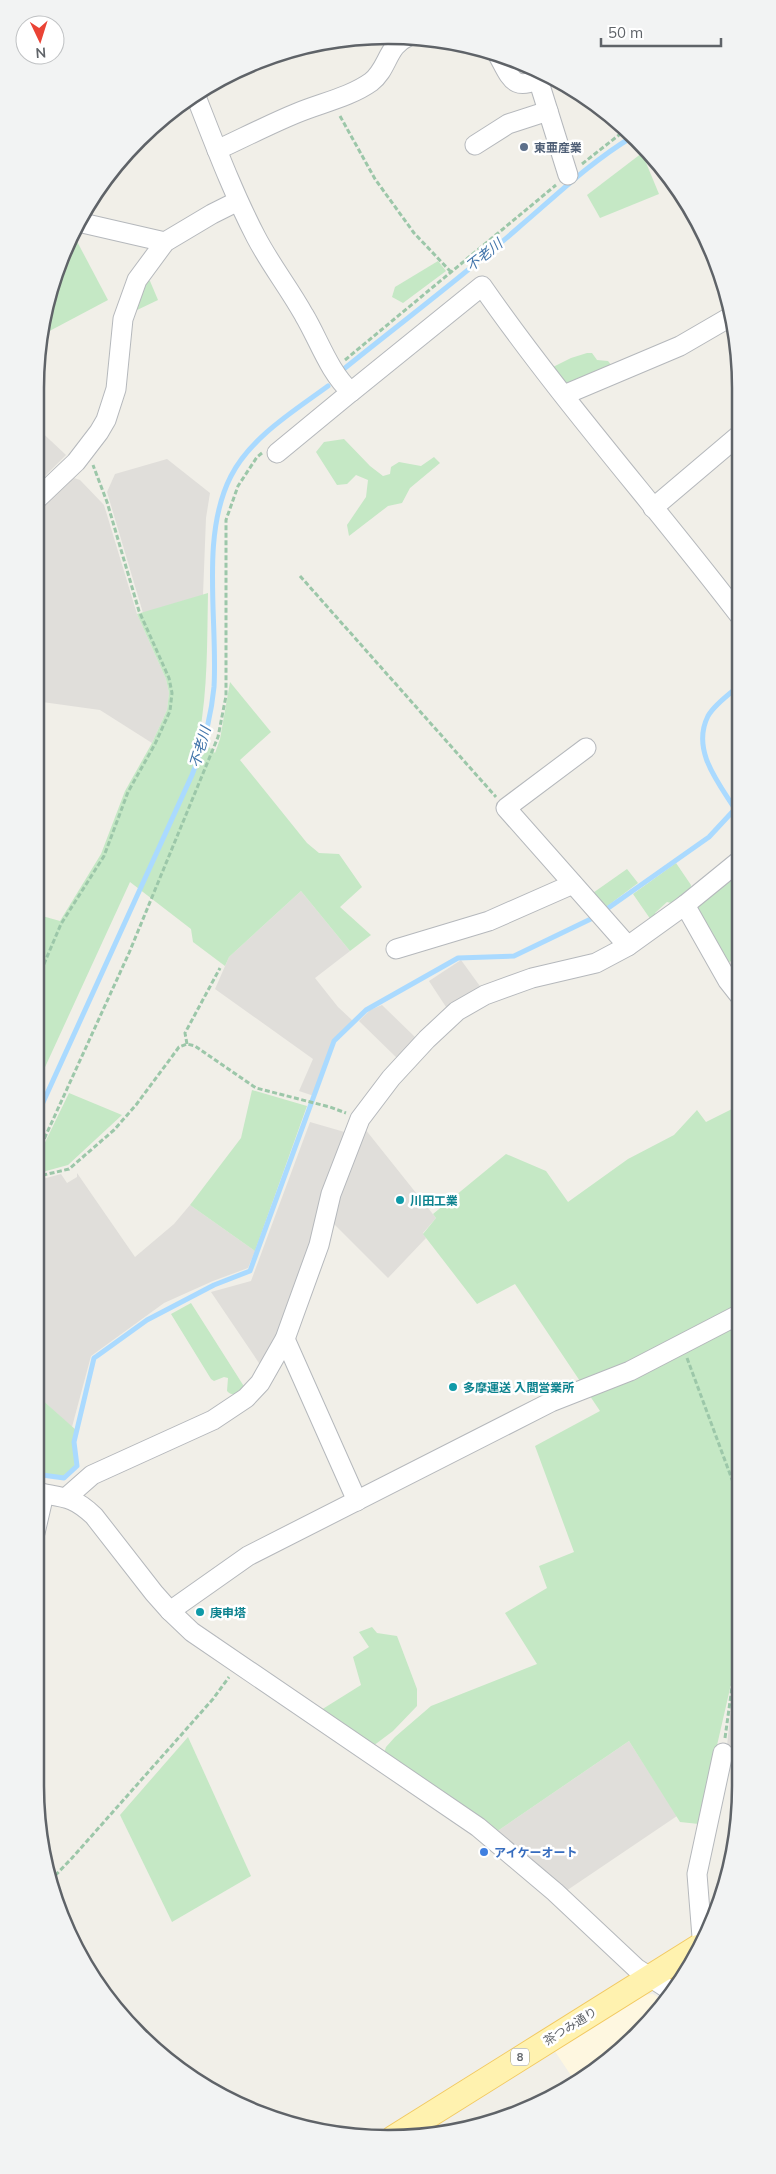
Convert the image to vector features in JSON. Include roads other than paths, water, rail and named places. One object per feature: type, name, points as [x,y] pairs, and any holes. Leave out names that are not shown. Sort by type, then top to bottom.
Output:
[{"type":"main road","name":"茶つみ通り","points":[[405,2130],[689,1952]]},
{"type":"street","points":[[217,150],[295,113],[331,100],[372,81],[378,75],[396,44]]},
{"type":"street","points":[[503,63],[512,80],[525,83],[538,78]]},
{"type":"street","points":[[543,80],[548,111],[568,175]]},
{"type":"street","points":[[198,101],[238,201],[257,239],[304,315],[333,370],[344,386],[351,392]]},
{"type":"street","points":[[475,145],[508,124],[548,111]]},
{"type":"street","points":[[44,492],[76,462],[100,432],[112,408],[116,389],[123,319],[128,300],[137,280],[165,242],[238,201]]},
{"type":"street","points":[[86,224],[165,242]]},
{"type":"street","points":[[277,454],[482,286],[564,395],[653,508],[696,558],[732,607]]},
{"type":"street","points":[[564,395],[680,346],[726,320]]},
{"type":"street","points":[[653,508],[732,441]]},
{"type":"street","points":[[586,748],[506,808],[628,946]]},
{"type":"street","points":[[67,1497],[92,1475],[213,1420],[234,1407],[260,1383],[285,1339],[319,1245],[331,1194],[341,1163],[360,1119],[391,1078],[426,1039],[457,1011],[485,995],[532,978],[596,962],[628,946],[685,905],[732,867]]},
{"type":"street","points":[[396,949],[489,921],[573,884]]},
{"type":"street","points":[[685,905],[732,986]]},
{"type":"street","points":[[170,1611],[248,1556],[551,1402],[630,1371],[732,1318]]},
{"type":"street","points":[[285,1339],[357,1501]]},
{"type":"street","points":[[44,1494],[67,1497],[83,1505],[94,1516],[170,1611],[192,1632],[478,1828],[555,1892],[648,1977],[666,1988]]},
{"type":"street","points":[[701,1928],[698,1874],[723,1753]]},
{"type":"waterway","name":"不老川","points":[[340,372],[474,265],[587,169],[626,140]]},
{"type":"waterway","name":"不老川","points":[[44,1100],[192,775],[203,743],[209,721],[214,687],[213,552],[216,525],[222,500],[231,476],[250,449],[262,437],[288,415],[328,386]]},
{"type":"waterway","points":[[732,692],[708,716],[703,741],[709,765],[732,804]]},
{"type":"waterway","points":[[604,911],[709,837],[732,812]]},
{"type":"waterway","points":[[44,1475],[64,1478],[77,1466],[74,1442],[94,1358],[147,1320],[214,1285],[250,1271],[334,1041],[366,1010],[458,958],[514,956],[597,916]]},
{"type":"place","name":"東亜産業","points":[[524,147]]},
{"type":"place","name":"川田工業","points":[[400,1200]]},
{"type":"place","name":"多摩運送 入間営業所","points":[[453,1387]]},
{"type":"place","name":"庚申塔","points":[[200,1612]]},
{"type":"place","name":"アイケーオート","points":[[484,1852]]}]
